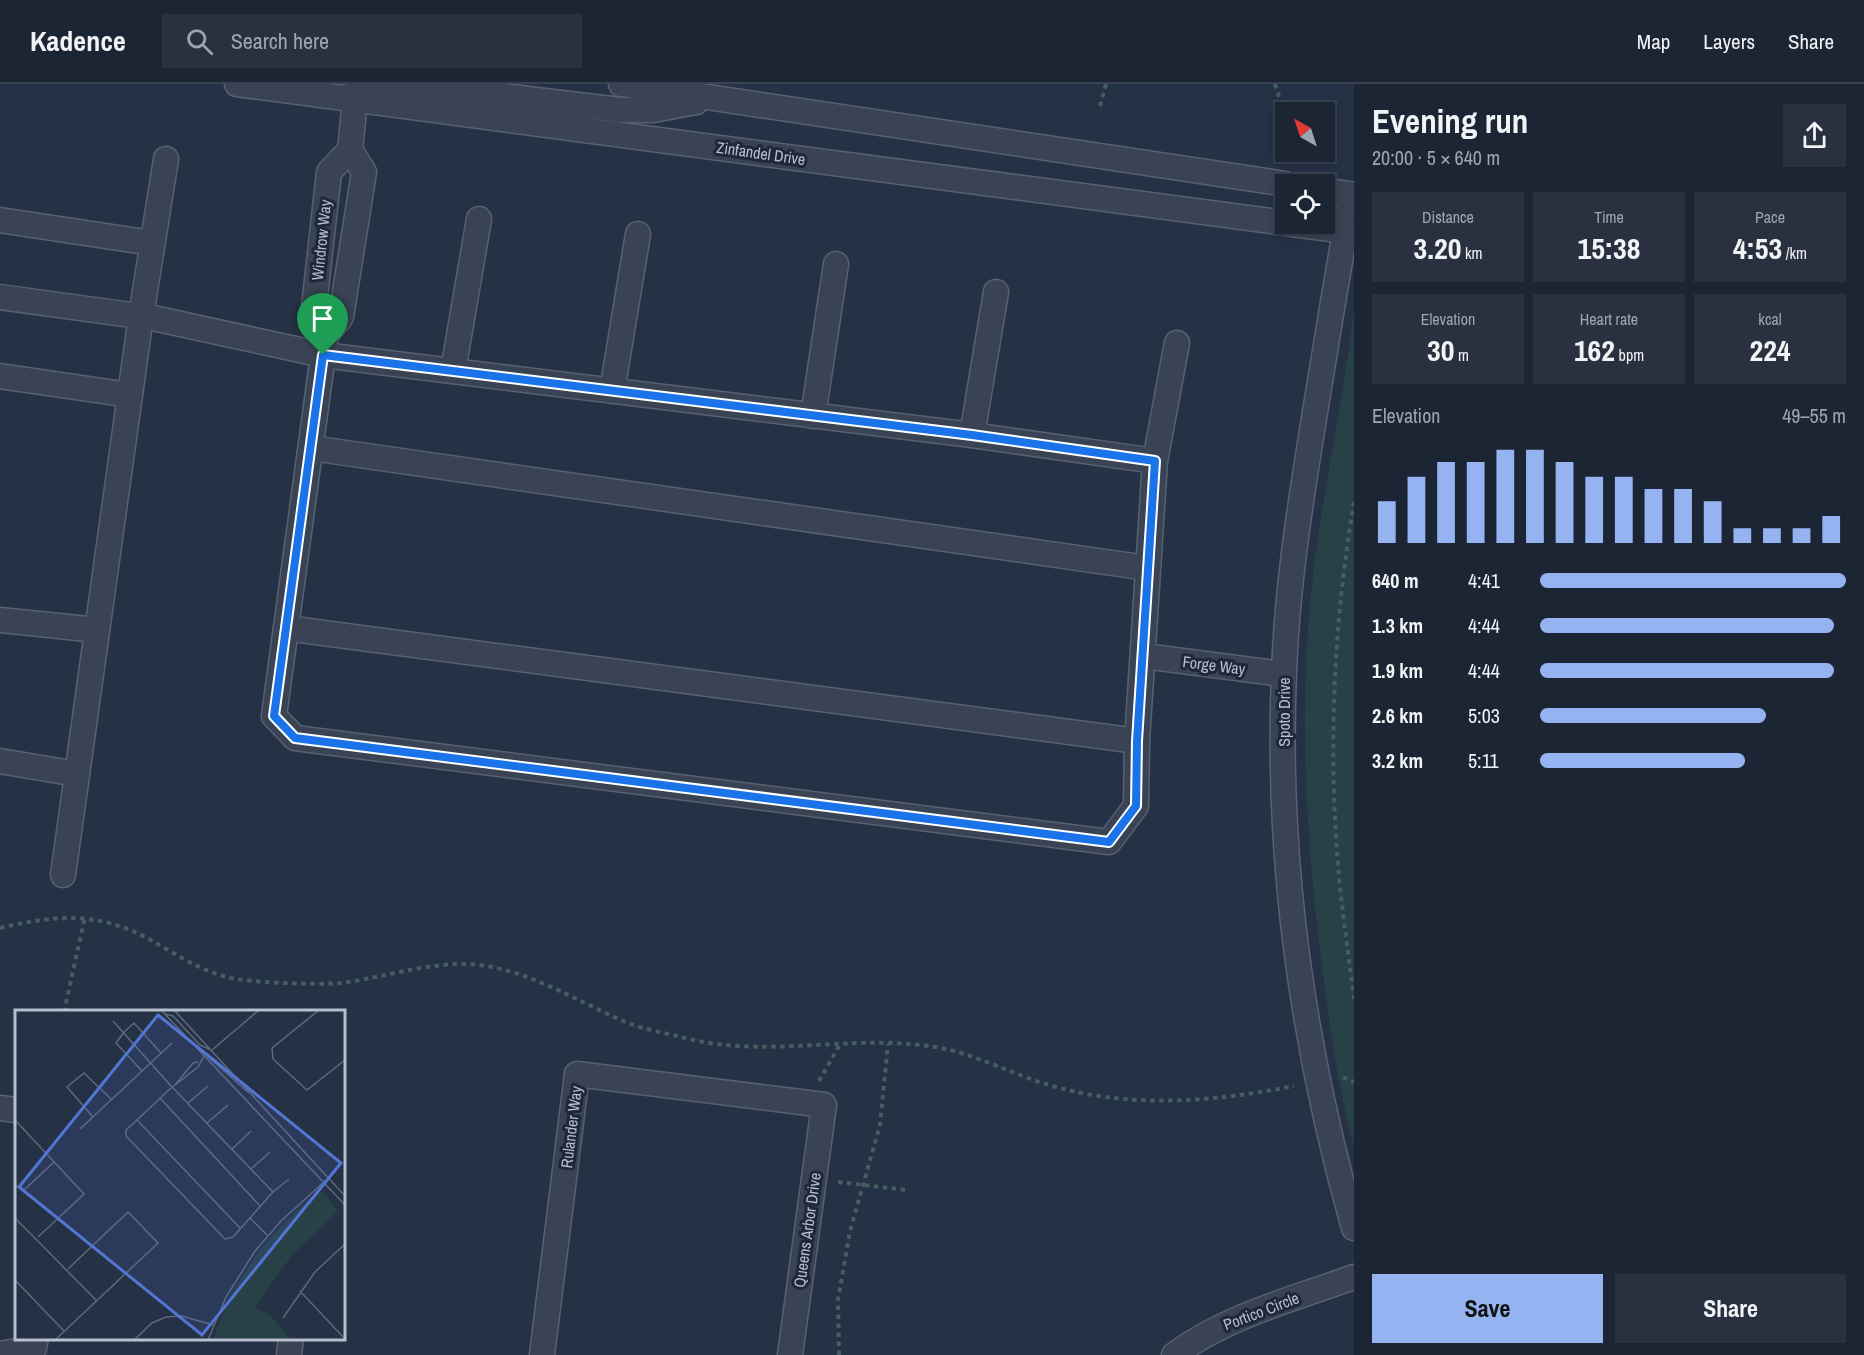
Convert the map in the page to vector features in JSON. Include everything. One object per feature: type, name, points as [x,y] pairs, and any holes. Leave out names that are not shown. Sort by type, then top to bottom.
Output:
[{"type":"street","name":"Zinfandel Drive","points":[[237,84],[1275,222]]},
{"type":"street","points":[[350,150],[350,99],[371,87],[392,84]]},
{"type":"street","points":[[404,84],[620,110],[653,110],[719,99]]},
{"type":"street","points":[[621,84],[1275,183]]},
{"type":"street","name":"Windrow Way","points":[[350,150],[364,172],[341,317],[325,345],[313,316],[329,172],[350,150]]},
{"type":"street","points":[[63,875],[141,316],[166,159]]},
{"type":"street","points":[[1335,192],[1353,195]]},
{"type":"street","name":"Spoto Drive","points":[[1353,195],[1349,231],[1291,560],[1283,674],[1283,788],[1288,873],[1300,986],[1317,1081],[1354,1228]]},
{"type":"street","points":[[453,371],[479,219]]},
{"type":"street","points":[[0,220],[152,243]]},
{"type":"street","points":[[612,391],[638,234]]},
{"type":"street","points":[[813,416],[836,264]]},
{"type":"street","points":[[972,435],[996,292]]},
{"type":"street","points":[[0,297],[141,316],[325,345],[453,371],[972,435],[1155,461]]},
{"type":"street","points":[[325,345],[274,716],[295,738],[1109,842],[1136,806],[1137,741],[1155,461],[1177,343]]},
{"type":"street","points":[[0,376],[130,395]]},
{"type":"street","points":[[311,448],[1147,568]]},
{"type":"street","points":[[0,620],[97,630]]},
{"type":"street","points":[[286,628],[1137,741]]},
{"type":"street","name":"Forge Way","points":[[1144,656],[1283,674]]},
{"type":"street","points":[[0,761],[77,774]]},
{"type":"street","name":"Rulander Way","points":[[542,1355],[577,1074],[824,1105]]},
{"type":"street","name":"Queens Arbor Drive","points":[[790,1355],[824,1105]]},
{"type":"street","points":[[0,1108],[15,1110]]},
{"type":"street","name":"Portico Circle","points":[[1174,1355],[1194,1340],[1230,1322],[1354,1277]]},
{"type":"street","points":[[0,1354],[34,1348],[36,1340]]},
{"type":"street","points":[[289,1355],[291,1340]]},
{"type":"path","points":[[1100,106],[1106,84]]},
{"type":"path","points":[[1275,84],[1280,100],[1280,174]]},
{"type":"path","points":[[1354,502],[1339,615],[1334,753],[1339,877],[1354,999]]},
{"type":"path","points":[[0,928],[42,918],[85,917],[144,937],[190,962],[228,978],[340,983],[441,964],[478,965],[517,972],[625,1022],[685,1039],[728,1046],[801,1048],[888,1044],[936,1047],[1049,1085],[1086,1094],[1139,1101],[1196,1102],[1317,1081]]},
{"type":"path","points":[[64,1010],[85,917]]},
{"type":"path","points":[[839,1355],[838,1300],[850,1230],[880,1125],[888,1044]]},
{"type":"path","points":[[814,1179],[906,1190]]},
{"type":"green space","points":[[1354,311],[1354,1146],[1334,1053],[1315,907],[1307,803],[1305,700],[1311,596],[1317,544]]},
{"type":"route","points":[[323,355],[972,435],[1155,461],[1137,741],[1136,806],[1109,842],[295,738],[274,716],[323,355]]}]
